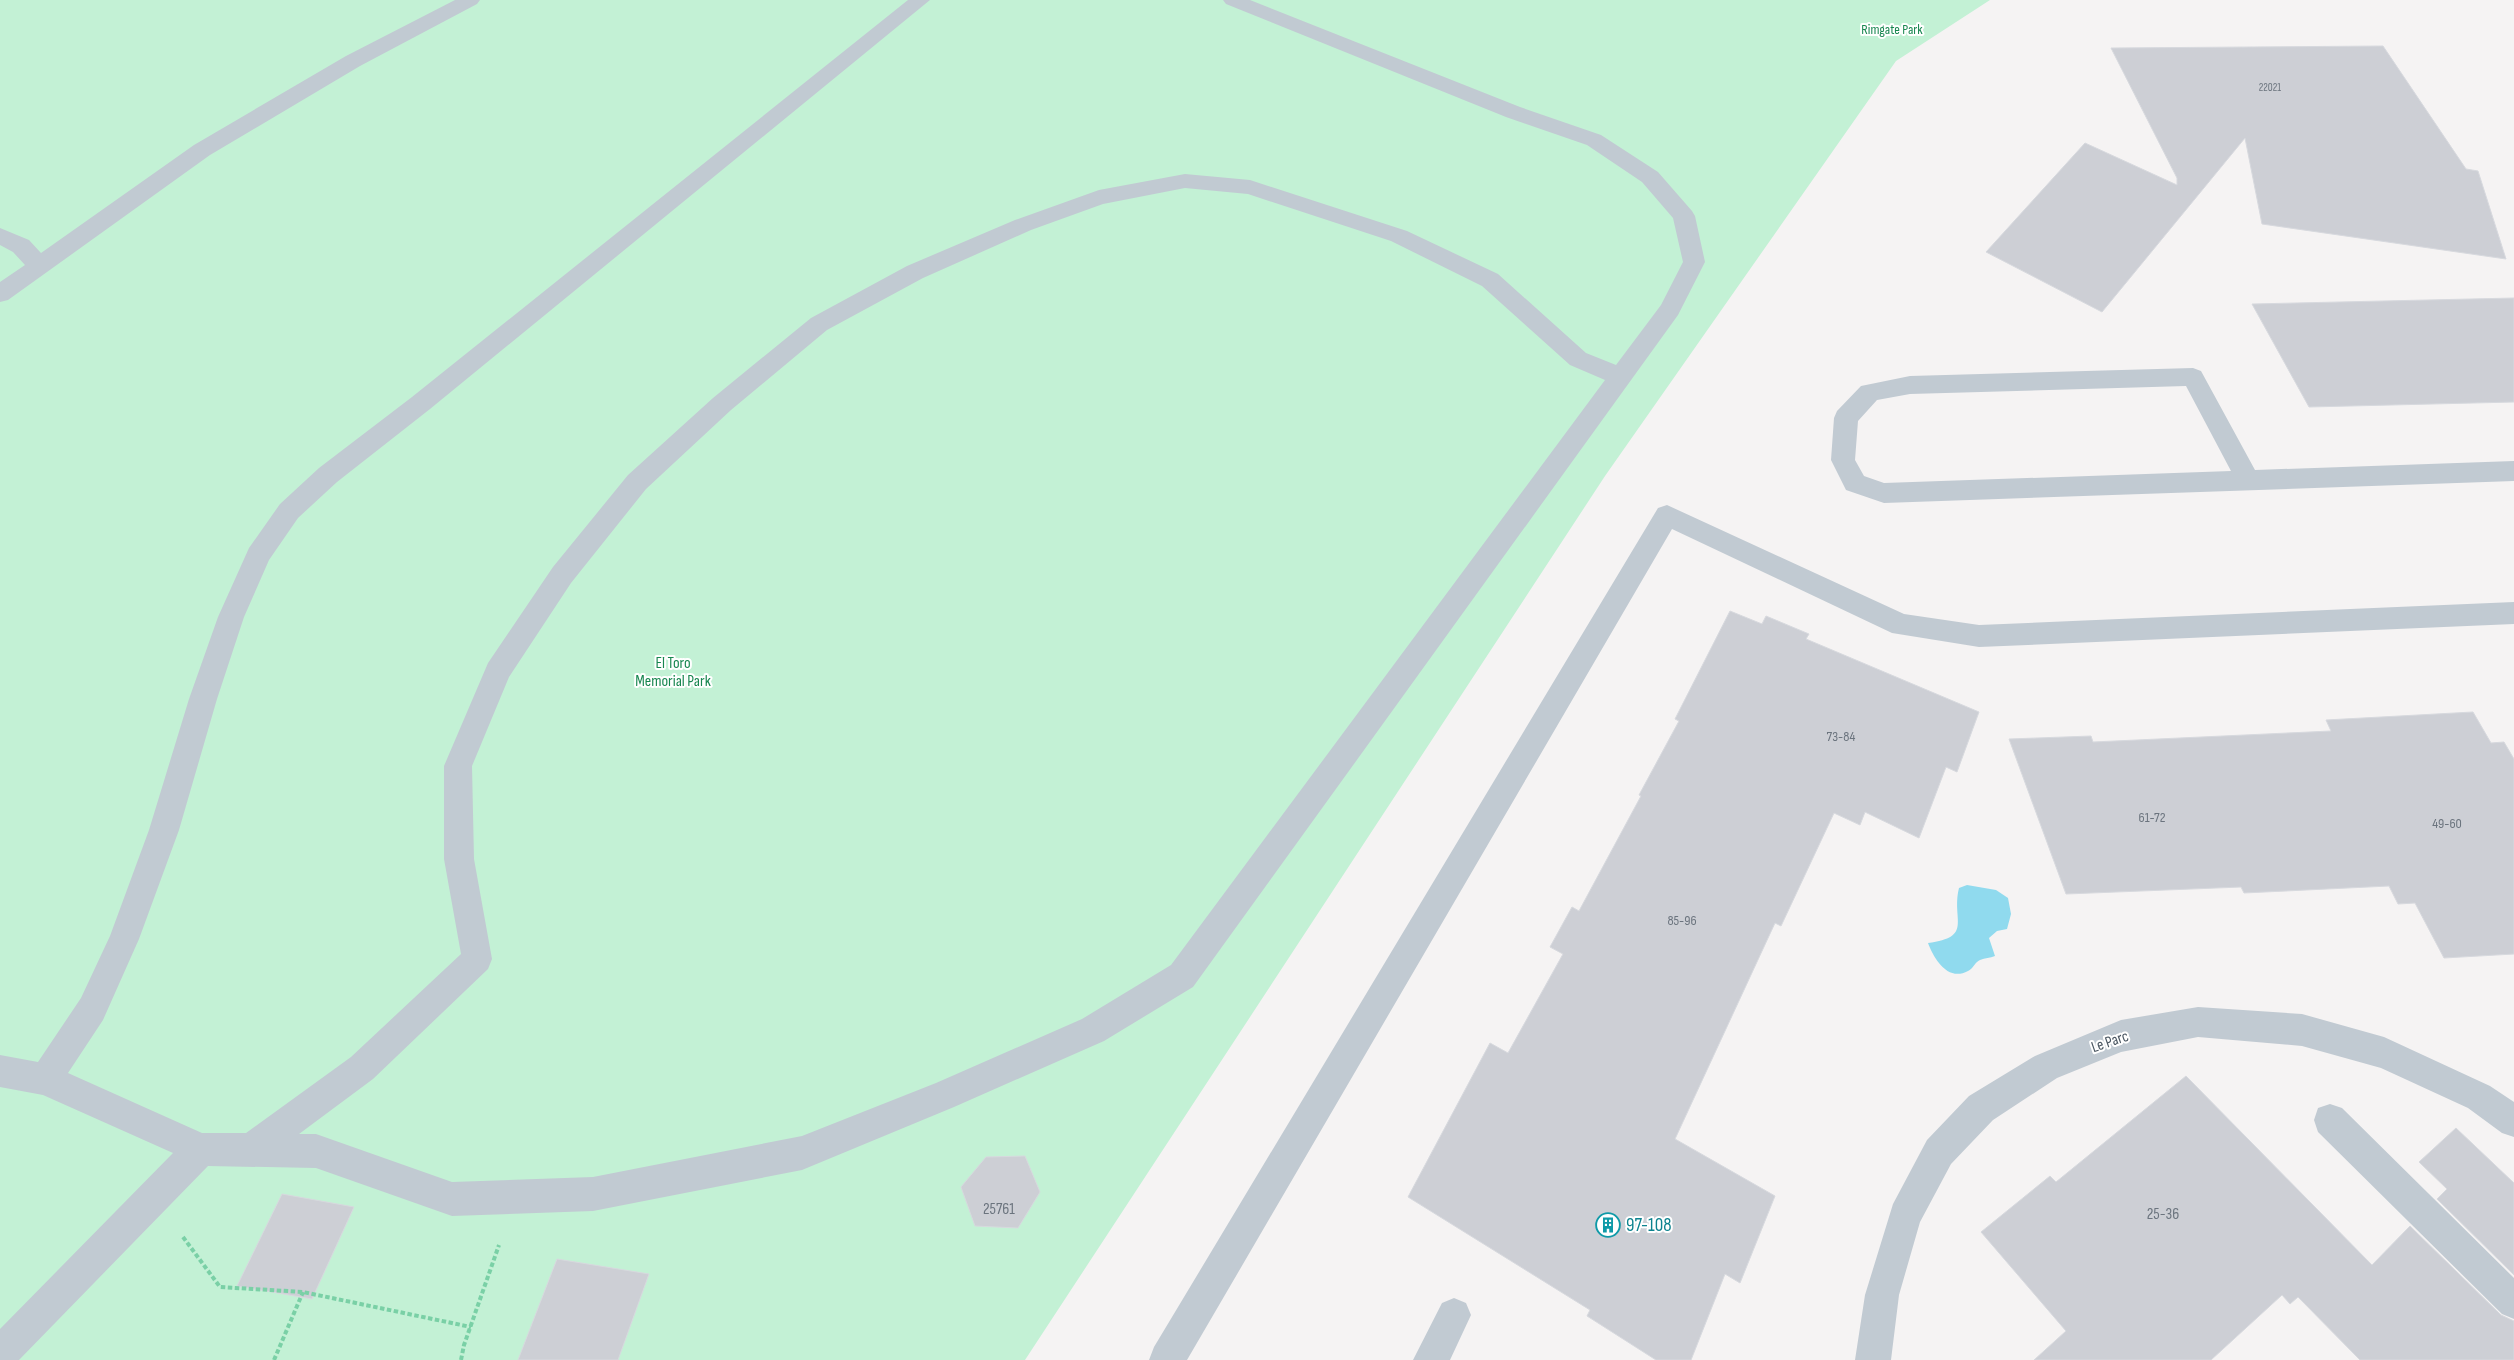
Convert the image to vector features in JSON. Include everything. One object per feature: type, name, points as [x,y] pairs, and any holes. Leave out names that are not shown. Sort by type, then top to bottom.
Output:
[{"type":"street","points":[[0,294],[202,150],[353,61],[470,0]]},
{"type":"street","points":[[45,1079],[92,1009],[124,939],[164,830],[202,699],[230,617],[258,555],[289,511],[328,475],[422,403],[920,0]]},
{"type":"street","points":[[0,1071],[45,1079],[201,1149],[316,1151],[452,1199],[593,1194],[802,1153],[943,1096],[1093,1030],[1182,976],[1670,309],[1694,262],[1684,216],[1650,177],[1594,140],[1513,112],[1233,0]]},
{"type":"street","points":[[249,1150],[362,1068],[477,959],[458,859],[458,766],[498,671],[562,576],[637,482],[722,404],[819,324],[915,272],[1023,225],[1099,197],[1185,181],[1250,187],[1399,236],[1490,280],[1578,359],[1620,377]]},
{"type":"street","points":[[0,236],[21,246],[39,265]]},
{"type":"street","points":[[2248,480],[2193,377],[1910,385],[1870,392],[1846,418],[1843,460],[1855,483],[1884,493],[2248,480],[2514,470]]},
{"type":"street","points":[[1167,1360],[1667,515],[1901,625],[1979,636],[2514,613]]},
{"type":"street","name":"Le Parc","points":[[1873,1360],[1882,1295],[1905,1216],[1939,1152],[1981,1108],[2046,1067],[2121,1036],[2198,1022],[2302,1030],[2384,1053],[2479,1097],[2514,1121]]},
{"type":"street","points":[[2330,1120],[2514,1302]]},
{"type":"street","points":[[0,1354],[201,1149]]},
{"type":"street","points":[[1431,1360],[1454,1315]]},
{"type":"path","points":[[461,1360],[516,1197]]},
{"type":"path","points":[[154,1198],[220,1287],[303,1292],[471,1327]]},
{"type":"path","points":[[274,1360],[303,1292]]},
{"type":"green space","name":"El Toro Memorial Park","points":[[0,0],[1990,0],[1896,61],[1605,476],[1025,1360],[0,1360]]},
{"type":"water","points":[[1967,885],[1996,890],[2008,898],[2011,914],[2007,929],[1997,931],[1989,938],[1995,956],[1978,961],[1968,971],[1954,974],[1938,962],[1928,943],[1942,940],[1951,936],[1956,931],[1958,925],[1957,899],[1959,888]]},
{"type":"building","points":[[2383,46],[2466,169],[2478,171],[2506,259],[2262,224],[2245,138],[2102,312],[1986,252],[2085,143],[2177,185],[2177,178],[2111,48]]},
{"type":"building","points":[[2514,298],[2514,402],[2309,407],[2252,304]]},
{"type":"building","points":[[1730,611],[1762,624],[1766,616],[1809,634],[1806,639],[1979,712],[1957,772],[1946,767],[1919,838],[1865,812],[1860,825],[1834,813],[1781,926],[1775,923],[1675,1139],[1775,1196],[1740,1283],[1725,1274],[1691,1360],[1656,1360],[1587,1316],[1590,1310],[1408,1197],[1490,1043],[1508,1053],[1563,954],[1550,947],[1572,907],[1579,911],[1641,796],[1639,795],[1679,721],[1675,719]]},
{"type":"building","points":[[2473,712],[2491,743],[2504,742],[2514,759],[2514,954],[2444,958],[2415,903],[2398,904],[2389,886],[2244,893],[2241,887],[2066,894],[2009,739],[2091,736],[2093,742],[2331,731],[2326,720]]},
{"type":"building","points":[[2186,1076],[2372,1265],[2410,1226],[2501,1315],[2514,1321],[2514,1360],[2360,1360],[2298,1297],[2290,1304],[2282,1295],[2211,1360],[2034,1360],[2066,1331],[1981,1232],[2050,1176],[2056,1182]]},
{"type":"building","points":[[2456,1128],[2514,1183],[2514,1275],[2437,1199],[2447,1189],[2419,1162]]},
{"type":"building","points":[[1025,1156],[1040,1192],[1018,1228],[975,1226],[961,1187],[986,1157]]},
{"type":"building","points":[[282,1194],[354,1207],[312,1299],[237,1286]]},
{"type":"building","points":[[557,1259],[649,1274],[618,1360],[518,1360]]},
{"type":"place","name":"97-108","points":[[1608,1225]]},
{"type":"park label","name":"Rimgate Park","points":[[1892,29]]}]
